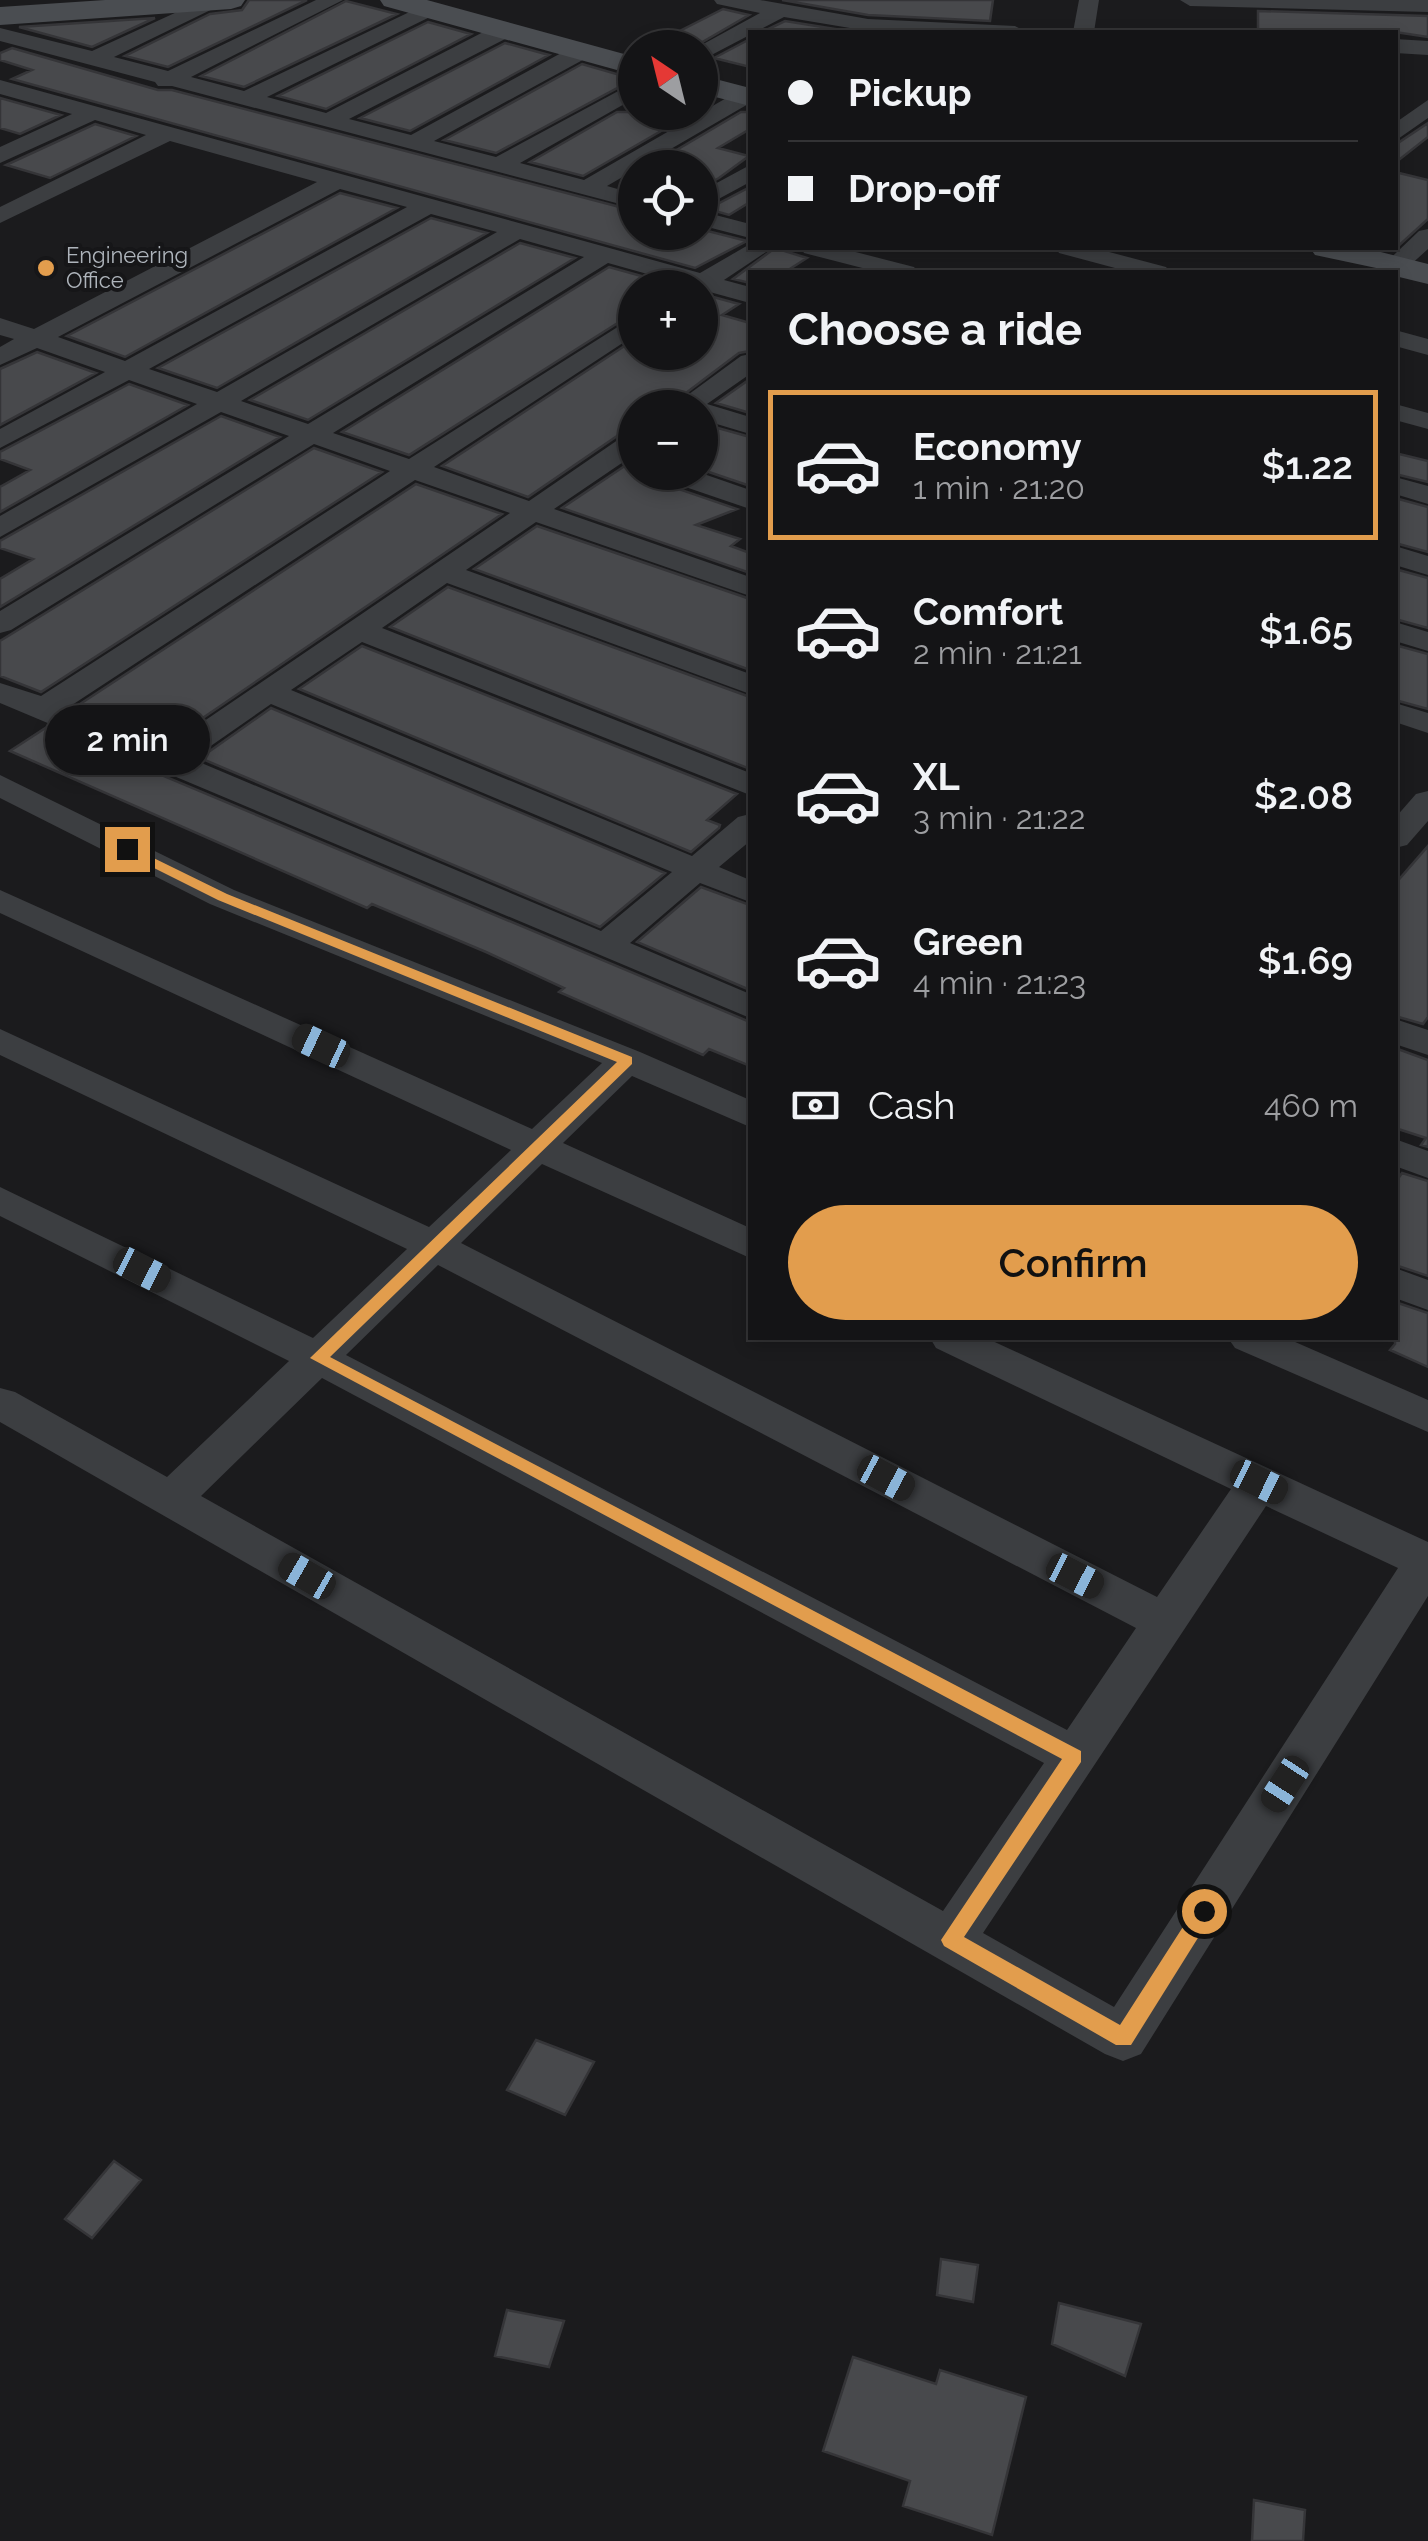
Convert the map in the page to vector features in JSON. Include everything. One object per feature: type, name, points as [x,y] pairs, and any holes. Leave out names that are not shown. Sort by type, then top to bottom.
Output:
[{"type":"street","points":[[0,16],[231,0]]},
{"type":"street","points":[[166,80],[333,0]]},
{"type":"street","points":[[394,0],[618,61]]},
{"type":"street","points":[[724,0],[861,28],[920,30]]},
{"type":"street","points":[[1084,30],[1089,0]]},
{"type":"street","points":[[1190,0],[1428,6]]},
{"type":"street","points":[[92,60],[218,1]]},
{"type":"street","points":[[244,100],[429,10]]},
{"type":"street","points":[[718,44],[781,10]]},
{"type":"street","points":[[327,121],[503,31]]},
{"type":"street","points":[[0,34],[618,197]]},
{"type":"street","points":[[1398,46],[1428,48]]},
{"type":"street","points":[[413,144],[582,51]]},
{"type":"street","points":[[718,88],[748,96]]},
{"type":"street","points":[[4,91],[520,228],[655,270]]},
{"type":"street","points":[[586,189],[748,97]]},
{"type":"street","points":[[498,166],[618,99]]},
{"type":"street","points":[[1398,132],[1428,107]]},
{"type":"street","points":[[0,156],[93,113]]},
{"type":"street","points":[[0,216],[168,133]]},
{"type":"street","points":[[718,191],[748,173]]},
{"type":"street","points":[[0,357],[339,180]]},
{"type":"street","points":[[0,440],[431,204]]},
{"type":"street","points":[[718,223],[748,230]]},
{"type":"street","points":[[0,528],[520,228]]},
{"type":"street","points":[[1334,250],[1404,271],[1428,236]]},
{"type":"street","points":[[718,273],[757,250]]},
{"type":"street","points":[[821,250],[897,270]]},
{"type":"street","points":[[1076,250],[1150,270]]},
{"type":"street","points":[[0,624],[608,253]]},
{"type":"street","points":[[718,289],[748,295]]},
{"type":"street","points":[[0,326],[748,586]]},
{"type":"street","points":[[42,710],[618,335]]},
{"type":"street","points":[[1398,339],[1428,348]]},
{"type":"street","points":[[713,390],[748,364]]},
{"type":"street","points":[[1398,413],[1428,421]]},
{"type":"street","points":[[718,416],[748,425]]},
{"type":"street","points":[[169,760],[533,511],[618,458]]},
{"type":"street","points":[[1398,486],[1428,495]]},
{"type":"street","points":[[718,489],[748,499]]},
{"type":"street","points":[[1398,556],[1428,566]]},
{"type":"street","points":[[444,572],[748,684]]},
{"type":"street","points":[[360,630],[748,784]]},
{"type":"street","points":[[1398,632],[1428,642]]},
{"type":"street","points":[[0,692],[748,1006]]},
{"type":"street","points":[[268,692],[748,891]]},
{"type":"street","points":[[1398,713],[1428,722]]},
{"type":"street","points":[[0,785],[222,897],[627,1060],[748,1114]]},
{"type":"street","points":[[1398,835],[1428,801]]},
{"type":"street","points":[[606,946],[748,826]]},
{"type":"street","points":[[0,900],[748,1243]]},
{"type":"street","points":[[1398,1032],[1428,1044]]},
{"type":"street","points":[[0,1041],[434,1245],[1165,1622]]},
{"type":"street","points":[[172,1499],[627,1060]]},
{"type":"street","points":[[1398,1153],[1428,1165]]},
{"type":"street","points":[[0,1200],[318,1358],[1074,1756]]},
{"type":"street","points":[[1398,1283],[1428,1296]]},
{"type":"street","points":[[0,1403],[1124,2038],[1427,1560],[954,1340]]},
{"type":"street","points":[[1254,1340],[1428,1417]]},
{"type":"street","points":[[951,1940],[1259,1482]]},
{"type":"building","points":[[249,0],[307,0],[168,67],[125,56],[210,14],[242,10]]},
{"type":"building","points":[[782,0],[993,0],[990,21],[868,15]]},
{"type":"building","points":[[346,1],[397,14],[244,87],[201,76]]},
{"type":"building","points":[[723,9],[749,15],[718,33],[682,30]]},
{"type":"building","points":[[1258,11],[1428,16],[1428,37],[1398,30],[1258,30]]},
{"type":"building","points":[[155,18],[92,47],[19,27]]},
{"type":"building","points":[[785,21],[841,30],[766,30]]},
{"type":"building","points":[[428,22],[471,34],[326,109],[278,96]]},
{"type":"building","points":[[748,40],[748,66],[718,59],[718,56]]},
{"type":"building","points":[[505,43],[549,55],[410,131],[360,118]]},
{"type":"building","points":[[12,48],[158,90],[172,90],[618,207],[618,247],[12,79],[32,70],[0,60],[0,53]]},
{"type":"building","points":[[582,64],[618,74],[618,88],[496,153],[444,140]]},
{"type":"building","points":[[0,98],[61,115],[20,134],[0,128]]},
{"type":"building","points":[[617,112],[618,130],[663,130],[628,150],[618,150],[618,156],[583,176],[530,162]]},
{"type":"building","points":[[741,112],[748,112],[748,130],[718,148],[748,157],[719,178],[718,150],[677,150],[710,130],[718,130],[718,126]]},
{"type":"building","points":[[1428,123],[1428,137],[1398,161],[1398,143]]},
{"type":"building","points":[[95,124],[136,136],[50,178],[6,165]]},
{"type":"building","points":[[1398,173],[1428,180],[1428,219],[1398,246]]},
{"type":"building","points":[[748,188],[748,203],[729,215],[718,212],[718,204]]},
{"type":"building","points":[[340,193],[397,208],[125,357],[67,336]]},
{"type":"building","points":[[431,218],[487,233],[217,388],[158,368]]},
{"type":"building","points":[[718,234],[747,241],[695,268],[630,250],[718,250]]},
{"type":"building","points":[[520,243],[575,258],[308,420],[250,400]]},
{"type":"building","points":[[772,250],[807,258],[788,270],[748,270],[748,283],[733,279]]},
{"type":"building","points":[[609,267],[620,270],[618,323],[409,455],[342,432]]},
{"type":"building","points":[[718,298],[739,304],[722,315],[748,322],[748,351],[739,353],[718,369]]},
{"type":"building","points":[[618,350],[618,370],[716,370],[690,390],[618,390],[618,435],[528,497],[442,466]]},
{"type":"building","points":[[37,352],[96,373],[0,425],[0,369]]},
{"type":"building","points":[[748,380],[748,412],[718,402]]},
{"type":"building","points":[[129,384],[188,405],[0,512],[0,487],[30,470],[0,459],[0,452]]},
{"type":"building","points":[[221,416],[280,437],[0,607],[0,579],[33,559],[0,548],[0,541]]},
{"type":"building","points":[[718,428],[748,436],[748,485],[718,475]]},
{"type":"building","points":[[314,448],[382,472],[41,692],[0,676],[0,641]]},
{"type":"building","points":[[1398,454],[1428,461],[1428,482],[1398,475]]},
{"type":"building","points":[[618,470],[618,490],[681,490],[737,509],[696,525],[740,539],[731,546],[748,552],[748,572],[562,508]]},
{"type":"building","points":[[416,484],[502,514],[166,743],[77,706]]},
{"type":"building","points":[[1398,499],[1428,507],[1428,552],[1398,544]]},
{"type":"building","points":[[537,526],[748,598],[748,669],[474,569]]},
{"type":"building","points":[[1398,570],[1428,578],[1428,628],[1398,620]]},
{"type":"building","points":[[448,587],[748,696],[748,768],[390,627]]},
{"type":"building","points":[[362,646],[737,794],[707,820],[720,825],[719,828],[691,852],[299,689]]},
{"type":"building","points":[[1398,646],[1428,654],[1428,709],[1398,701]]},
{"type":"building","points":[[271,708],[665,873],[600,927],[200,758]]},
{"type":"building","points":[[47,727],[748,1021],[748,1065],[709,1049],[703,1055],[559,992],[564,988],[486,952],[372,904],[367,908],[10,751]]},
{"type":"building","points":[[1428,846],[1428,1017],[1423,1024],[1398,1017],[1398,881]]},
{"type":"building","points":[[701,887],[748,904],[748,989],[637,942]]},
{"type":"building","points":[[1398,1049],[1428,1060],[1428,1147],[1421,1145],[1426,1138],[1398,1129]]},
{"type":"building","points":[[1402,1173],[1428,1181],[1428,1276],[1398,1266],[1398,1179]]},
{"type":"building","points":[[1398,1303],[1428,1313],[1428,1367],[1390,1350],[1395,1344]]},
{"type":"building","points":[[536,2040],[594,2062],[565,2115],[507,2090]]},
{"type":"building","points":[[114,2161],[141,2180],[92,2238],[65,2219]]},
{"type":"building","points":[[941,2259],[978,2265],[973,2302],[937,2295]]},
{"type":"building","points":[[1059,2303],[1141,2324],[1125,2376],[1052,2344]]},
{"type":"building","points":[[507,2310],[564,2321],[549,2367],[495,2356]]},
{"type":"building","points":[[853,2357],[936,2384],[940,2370],[1026,2397],[992,2535],[903,2506],[910,2481],[823,2451]]},
{"type":"building","points":[[1254,2500],[1305,2510],[1303,2541],[1252,2541]]},
{"type":"place","name":"Engineering Office","points":[[46,268]]},
{"type":"route","points":[[127,849],[222,897],[627,1060],[318,1358],[1074,1756],[951,1940],[1124,2038],[1204,1911]]}]
